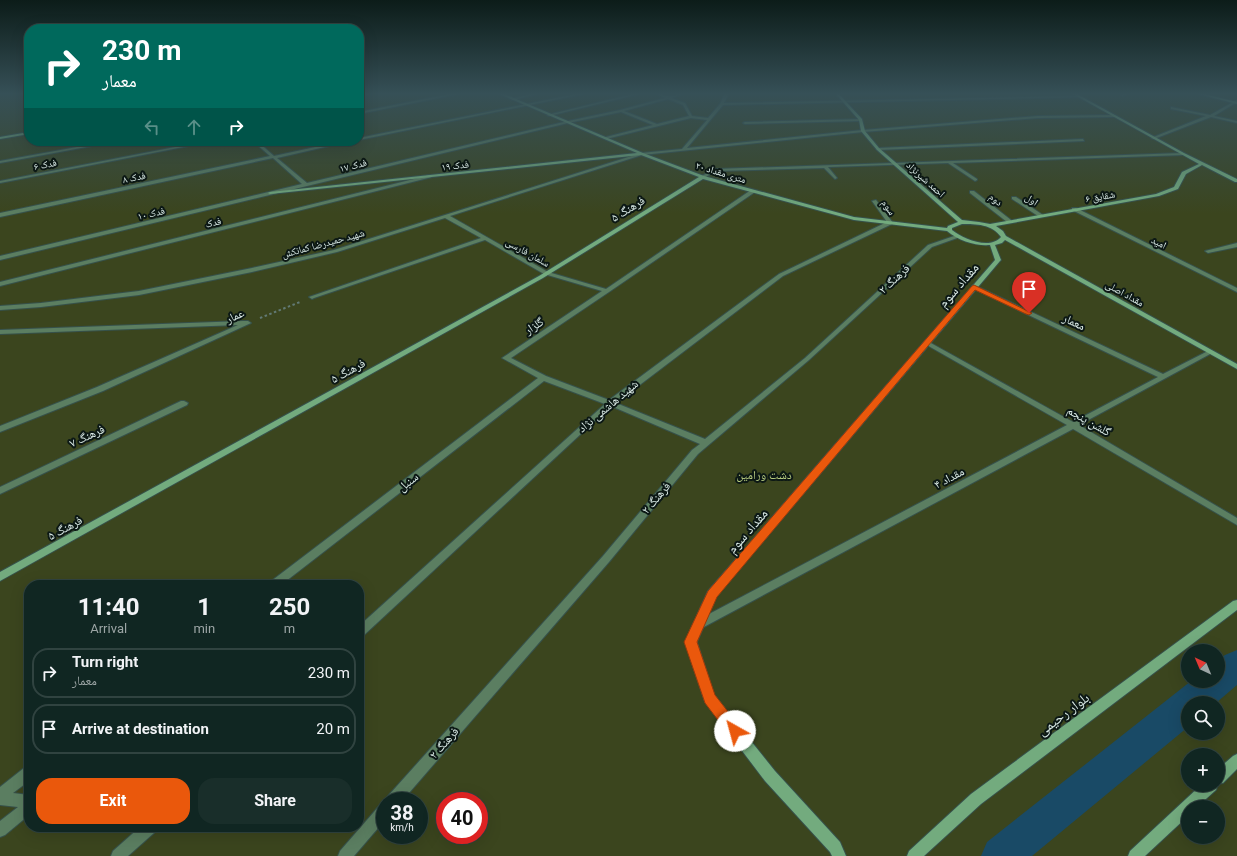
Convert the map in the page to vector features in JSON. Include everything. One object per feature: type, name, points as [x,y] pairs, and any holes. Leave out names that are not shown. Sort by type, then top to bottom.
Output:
[{"type":"street","points":[[364,138],[389,133]]},
{"type":"street","name":"فدک ۱۷","points":[[306,185],[522,133]]},
{"type":"street","name":"۲۰ متری مقداد","points":[[595,133],[642,154],[702,177],[854,218],[950,230]]},
{"type":"street","points":[[607,138],[628,133]]},
{"type":"street","points":[[684,149],[697,133]]},
{"type":"street","name":"شهید حمیدرضا کمانکش","points":[[0,308],[40,305],[139,293],[335,251],[642,154],[844,133]]},
{"type":"street","name":"احمد شیرنژاد","points":[[865,133],[878,149],[961,222]]},
{"type":"street","points":[[1144,133],[1237,181]]},
{"type":"street","points":[[1153,138],[1166,133]]},
{"type":"street","points":[[0,138],[24,134]]},
{"type":"street","points":[[878,149],[1083,140]]},
{"type":"street","points":[[0,162],[89,146]]},
{"type":"street","name":"فدک ۶","points":[[0,182],[186,146]]},
{"type":"street","points":[[261,146],[306,185]]},
{"type":"street","name":"فدک ۸","points":[[0,215],[324,146]]},
{"type":"street","name":"فدک ۱۹","points":[[270,193],[642,154]]},
{"type":"street","points":[[702,177],[715,170],[1183,154]]},
{"type":"street","points":[[950,163],[975,180]]},
{"type":"street","name":"شقایق ۶","points":[[989,226],[1040,215],[1157,195],[1176,188],[1184,173],[1202,164]]},
{"type":"street","points":[[825,166],[835,178]]},
{"type":"street","name":"فدک","points":[[0,284],[430,176]]},
{"type":"street","name":"فرهنگ ۵","points":[[0,577],[546,273],[702,177]]},
{"type":"street","name":"فدک ۱۰","points":[[0,258],[306,185]]},
{"type":"street","name":"گلزار","points":[[706,443],[610,403],[543,378],[506,358],[607,291],[753,190]]},
{"type":"street","name":"دوم","points":[[972,192],[1009,221]]},
{"type":"street","name":"اول","points":[[1014,198],[1040,215]]},
{"type":"street","name":"سوم","points":[[874,201],[890,223]]},
{"type":"street","name":"امید","points":[[1074,210],[1237,290]]},
{"type":"street","name":"سلمان فارسی","points":[[446,216],[546,273],[607,291]]},
{"type":"street","points":[[989,226],[980,223],[961,222],[954,224],[950,227],[950,230],[957,237],[974,242],[999,242],[1004,237]]},
{"type":"street","name":"شهید هاشمی نژاد","points":[[364,629],[610,403],[781,275],[890,223]]},
{"type":"street","name":"مقداد اصلی","points":[[989,226],[1002,233],[1004,237],[1237,367]]},
{"type":"street","name":"فرهنگ ۲","points":[[401,792],[606,559],[695,452],[807,359],[930,246],[957,237]]},
{"type":"street","points":[[312,297],[486,238]]},
{"type":"street","name":"مقداد سوم","points":[[839,856],[835,847],[770,776],[709,698],[691,642],[712,594],[998,260],[992,243]]},
{"type":"street","points":[[1208,251],[1237,245]]},
{"type":"street","name":"معمار","points":[[974,287],[1164,377]]},
{"type":"street","points":[[0,332],[248,323]]},
{"type":"street","name":"عمار","points":[[0,429],[100,389],[248,323]]},
{"type":"street","name":"گلشن پنجم","points":[[927,343],[1237,522]]},
{"type":"street","name":"مقداد ۴","points":[[698,626],[1210,352]]},
{"type":"street","name":"سنبل","points":[[280,580],[543,378]]},
{"type":"street","name":"فرهنگ ۷","points":[[0,491],[184,403]]},
{"type":"street","name":"بلوار رحیمی","points":[[914,856],[976,799],[1237,604]]},
{"type":"street","points":[[1225,771],[1237,760]]},
{"type":"street","points":[[0,795],[24,777]]},
{"type":"street","points":[[1135,856],[1204,792]]},
{"type":"street","points":[[0,798],[24,801]]},
{"type":"street","points":[[0,830],[24,811]]},
{"type":"street","points":[[345,856],[376,820]]},
{"type":"street","points":[[118,856],[144,832]]},
{"type":"path","name":"عمار","points":[[248,323],[312,297]]},
{"type":"green space","name":"دشت ورامین","points":[[0,133],[24,133],[24,146],[364,146],[364,133],[1237,133],[1237,856],[0,856]]},
{"type":"waterway","points":[[1225,674],[1237,665]]},
{"type":"waterway","points":[[1199,696],[1208,688]]},
{"type":"waterway","points":[[1001,856],[1181,711]]},
{"type":"route","points":[[735,731],[709,698],[691,642],[712,594],[974,287],[1029,313]]}]
